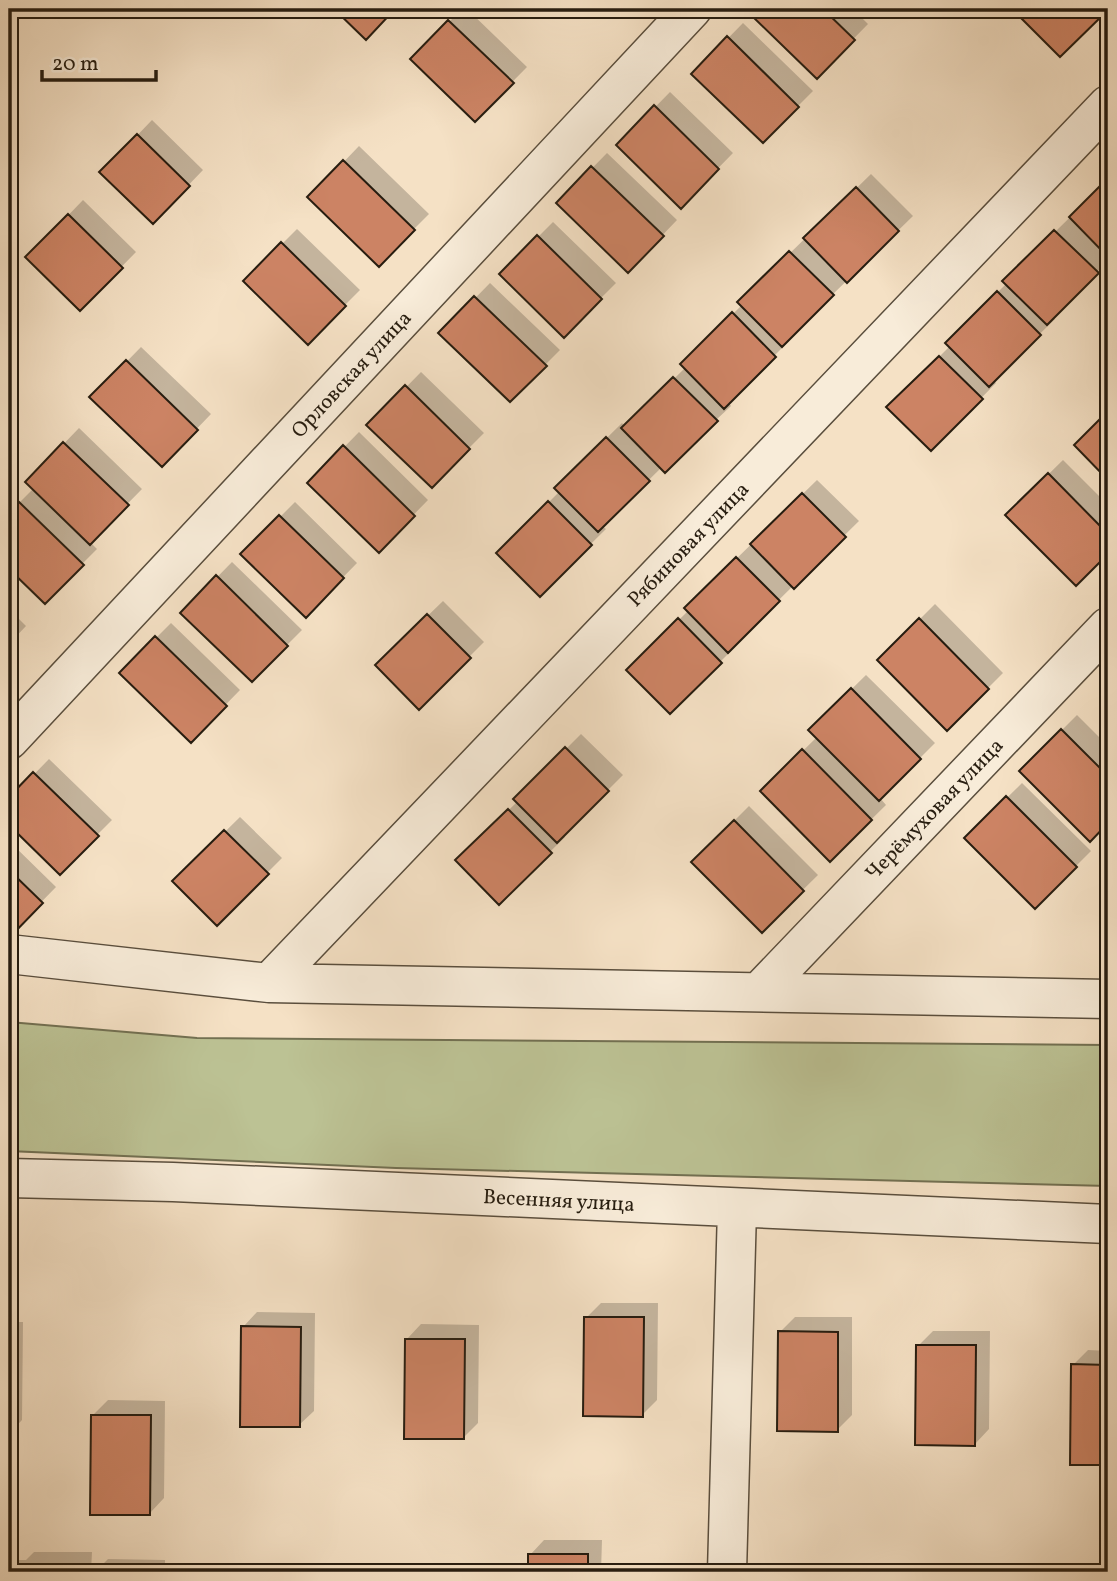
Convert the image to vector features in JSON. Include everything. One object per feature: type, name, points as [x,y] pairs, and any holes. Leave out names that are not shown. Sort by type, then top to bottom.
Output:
[{"type":"street","name":"Орловская улица","points":[[9,740],[692,9]]},
{"type":"street","name":"Рябиновая улица","points":[[269,983],[1108,105]]},
{"type":"street","name":"Черёмуховая улица","points":[[759,992],[1108,627]]},
{"type":"street","points":[[9,954],[269,983],[1108,999]]},
{"type":"street","name":"Весенняя улица","points":[[9,1178],[186,1183],[1108,1224]]},
{"type":"street","points":[[727,1572],[737,1209]]},
{"type":"green space","points":[[9,1022],[197,1038],[1108,1045],[1108,1186],[396,1168],[9,1151]]},
{"type":"building","points":[[334,9],[395,9],[366,40]]},
{"type":"building","points":[[758,9],[823,9],[855,40],[817,79],[751,15]]},
{"type":"building","points":[[1020,9],[1108,10],[1060,57],[1016,13]]},
{"type":"building","points":[[448,20],[514,83],[475,122],[410,59]]},
{"type":"building","points":[[727,36],[799,107],[763,143],[691,74]]},
{"type":"building","points":[[654,105],[719,169],[681,209],[616,145]]},
{"type":"building","points":[[137,134],[190,186],[153,224],[99,172]]},
{"type":"building","points":[[343,160],[415,230],[379,267],[307,197]]},
{"type":"building","points":[[591,166],[664,236],[628,273],[556,203]]},
{"type":"building","points":[[1108,178],[1108,257],[1069,217]]},
{"type":"building","points":[[856,187],[899,231],[847,283],[803,238]]},
{"type":"building","points":[[68,214],[123,268],[80,311],[25,257]]},
{"type":"building","points":[[1054,230],[1099,273],[1047,325],[1002,281]]},
{"type":"building","points":[[537,235],[602,299],[564,338],[499,274]]},
{"type":"building","points":[[281,242],[346,306],[308,345],[243,281]]},
{"type":"building","points":[[789,251],[834,295],[782,347],[737,302]]},
{"type":"building","points":[[997,291],[1041,335],[989,387],[945,343]]},
{"type":"building","points":[[474,296],[547,366],[510,402],[438,333]]},
{"type":"building","points":[[732,312],[776,357],[724,409],[680,364]]},
{"type":"building","points":[[939,356],[983,399],[931,451],[886,407]]},
{"type":"building","points":[[126,360],[198,430],[162,467],[89,397]]},
{"type":"building","points":[[673,377],[718,421],[665,473],[621,428]]},
{"type":"building","points":[[405,385],[470,449],[432,488],[366,425]]},
{"type":"building","points":[[1108,411],[1108,480],[1074,445]]},
{"type":"building","points":[[606,437],[650,481],[598,532],[554,488]]},
{"type":"building","points":[[63,442],[129,505],[90,545],[25,482]]},
{"type":"building","points":[[343,445],[415,516],[379,553],[307,483]]},
{"type":"building","points":[[1048,473],[1108,534],[1108,554],[1076,586],[1005,515]]},
{"type":"building","points":[[802,493],[846,537],[794,589],[750,544]]},
{"type":"building","points":[[18,501],[84,565],[45,604],[9,569],[9,511]]},
{"type":"building","points":[[548,501],[592,545],[540,597],[496,553]]},
{"type":"building","points":[[279,515],[344,578],[306,618],[240,554]]},
{"type":"building","points":[[736,557],[780,601],[728,653],[684,608]]},
{"type":"building","points":[[216,575],[288,646],[252,682],[180,613]]},
{"type":"building","points":[[427,614],[471,658],[419,710],[375,665]]},
{"type":"building","points":[[678,618],[722,663],[670,714],[626,670]]},
{"type":"building","points":[[919,618],[989,689],[947,731],[877,660]]},
{"type":"building","points":[[155,636],[227,706],[191,743],[119,673]]},
{"type":"building","points":[[851,688],[921,759],[879,801],[808,730]]},
{"type":"building","points":[[1061,729],[1108,776],[1108,823],[1090,842],[1019,771]]},
{"type":"building","points":[[565,747],[609,791],[557,843],[513,799]]},
{"type":"building","points":[[802,749],[872,820],[830,862],[760,791]]},
{"type":"building","points":[[33,772],[99,836],[60,875],[9,825],[9,797]]},
{"type":"building","points":[[1006,796],[1077,867],[1035,909],[964,838]]},
{"type":"building","points":[[508,809],[552,853],[499,905],[455,860]]},
{"type":"building","points":[[734,820],[804,891],[762,933],[691,862]]},
{"type":"building","points":[[224,830],[269,874],[217,926],[172,881]]},
{"type":"building","points":[[9,870],[43,903],[9,938]]},
{"type":"building","points":[[584,1317],[644,1317],[643,1417],[583,1416]]},
{"type":"building","points":[[241,1326],[301,1327],[300,1427],[240,1427]]},
{"type":"building","points":[[778,1331],[838,1332],[838,1432],[777,1431]]},
{"type":"building","points":[[405,1339],[465,1339],[464,1439],[404,1439]]},
{"type":"building","points":[[916,1345],[976,1345],[975,1446],[915,1445]]},
{"type":"building","points":[[1071,1364],[1108,1365],[1108,1465],[1070,1465]]},
{"type":"building","points":[[91,1415],[151,1415],[150,1515],[90,1515]]},
{"type":"building","points":[[528,1554],[588,1554],[588,1572],[528,1572]]},
{"type":"building","points":[[18,1566],[78,1567],[78,1572],[18,1572]]}]
